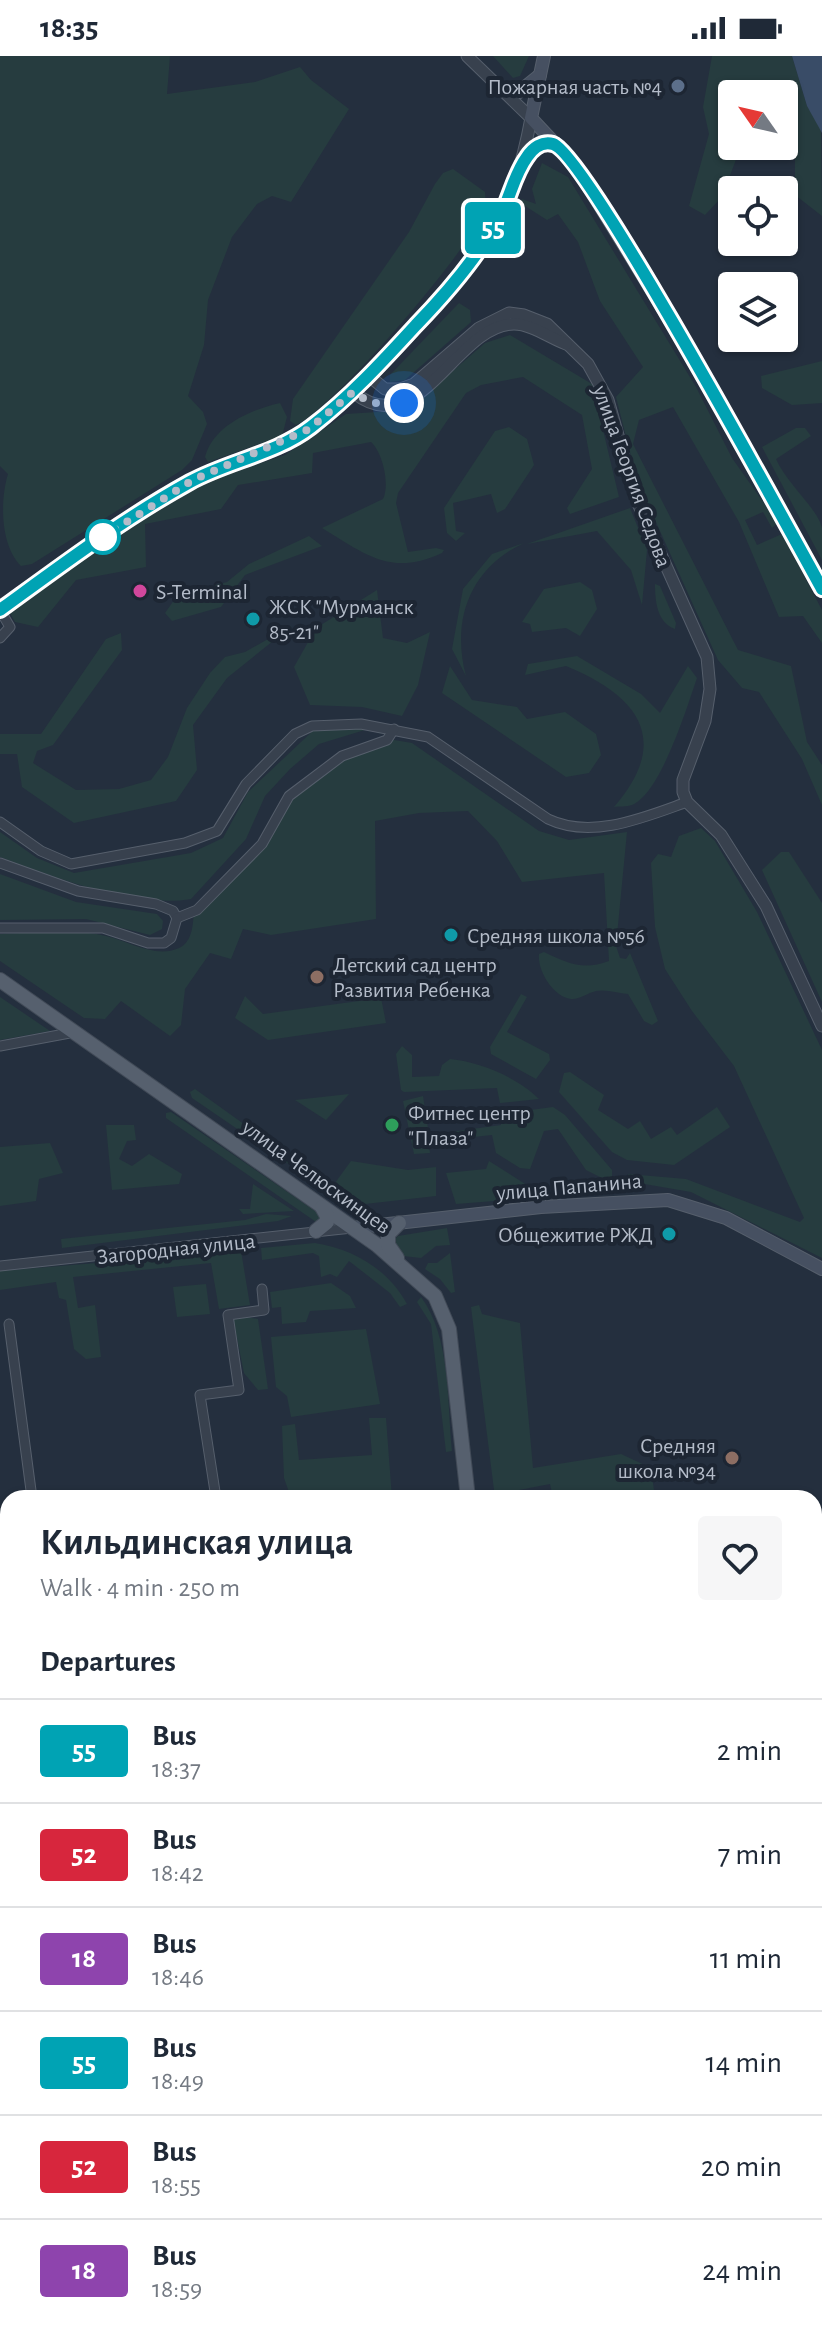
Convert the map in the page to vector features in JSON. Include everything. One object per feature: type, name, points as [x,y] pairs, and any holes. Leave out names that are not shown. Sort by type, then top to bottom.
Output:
[{"type":"main road","points":[[544,56],[531,118],[563,149],[701,371],[822,589]]},
{"type":"main road","points":[[502,91],[519,92],[540,75]]},
{"type":"main road","name":"улица Челюскинцев","points":[[0,980],[319,1204],[405,1268],[435,1296],[449,1329],[467,1490]]},
{"type":"main road","name":"улица Папанина","points":[[352,1228],[541,1207],[668,1200],[726,1218],[822,1269]]},
{"type":"main road","points":[[316,1231],[327,1222],[327,1216],[319,1204]]},
{"type":"main road","points":[[399,1223],[388,1234],[388,1245],[405,1268]]},
{"type":"street","points":[[0,638],[10,627],[0,610],[144,509],[193,480],[297,436],[353,392],[429,312],[496,225],[517,173],[531,118],[467,56]]},
{"type":"street","points":[[517,173],[537,146],[550,143],[563,149]]},
{"type":"street","name":"улица Георгия Седова","points":[[369,376],[385,389],[408,387],[479,328],[501,315],[524,315],[537,319],[588,364],[608,400],[636,499],[707,657],[710,689],[705,721],[683,780],[687,802]]},
{"type":"street","name":"улица Георгия Седова","points":[[353,392],[371,403],[404,403],[485,335],[507,325],[519,325],[569,345]]},
{"type":"street","points":[[0,822],[41,851],[71,864],[185,843],[217,831],[246,784],[295,734],[312,726],[361,724],[394,729],[434,741],[558,824],[585,829],[650,815],[687,802],[721,835],[766,906],[822,1026]]},
{"type":"street","points":[[177,918],[197,910],[262,844],[289,796],[342,756],[387,740],[394,729]]},
{"type":"street","points":[[0,863],[78,891],[166,907],[177,918]]},
{"type":"street","points":[[0,928],[103,928],[148,943],[164,943],[171,938],[177,918]]},
{"type":"street","points":[[0,1046],[75,1032]]},
{"type":"street","name":"Загородная улица","points":[[0,1266],[352,1228]]},
{"type":"street","points":[[215,1490],[200,1395],[239,1390],[228,1315],[264,1310],[262,1289]]},
{"type":"street","points":[[9,1324],[31,1490]]},
{"type":"green space","points":[[0,56],[170,56],[167,94],[255,82],[300,67],[311,80],[349,109],[291,202],[272,196],[257,204],[232,237],[208,300],[204,345],[188,396],[203,412],[207,424],[192,460],[182,470],[32,564],[21,566],[6,535],[3,509],[8,474],[0,466]]},
{"type":"green space","points":[[493,56],[529,56],[520,76],[513,78]]},
{"type":"green space","points":[[712,56],[792,56],[807,106],[821,128],[822,216],[798,197],[795,160],[798,160],[798,80],[718,80],[718,160],[736,160],[730,176],[718,176],[718,201],[705,215],[689,206],[709,134],[703,107]]},
{"type":"green space","points":[[542,163],[568,177],[696,387],[732,458],[778,523],[772,528],[763,512],[745,520],[757,545],[782,534],[822,610],[822,643],[803,616],[779,617],[739,522],[673,407],[639,420],[633,444],[738,650],[791,666],[807,742],[822,765],[822,805],[802,759],[759,692],[742,688],[718,660],[637,480],[616,397],[643,367],[600,301],[578,242],[558,214],[547,220],[525,206],[508,236],[504,232],[522,199],[536,204],[532,189]]},
{"type":"green space","points":[[453,169],[485,192],[485,210],[474,230],[428,291],[368,360],[314,413],[296,425],[290,421],[293,399],[409,232],[435,184],[443,173]]},
{"type":"green space","points":[[459,303],[470,310],[471,322],[405,380],[390,382],[390,375]]},
{"type":"green space","points":[[510,335],[592,384],[619,497],[570,514],[567,508],[592,469],[582,415],[523,377],[481,385],[466,393],[398,493],[396,503],[408,552],[436,548],[444,550],[442,553],[408,563],[393,562],[365,554],[322,528],[383,499],[386,486],[384,469],[371,442],[313,453],[312,473],[238,485],[221,509],[145,524],[146,567],[76,580],[38,627],[15,622],[10,613],[141,517],[213,479],[285,455],[346,414],[408,410],[485,343]]},
{"type":"green space","points":[[822,361],[822,403],[792,405],[762,388],[761,376]]},
{"type":"green space","points":[[280,403],[287,417],[282,436],[208,462],[205,457],[209,446],[224,428],[245,415]]},
{"type":"green space","points":[[509,427],[527,439],[534,465],[505,509],[497,513],[491,494],[453,503],[456,531],[465,533],[456,541],[447,533],[444,508],[495,431]]},
{"type":"green space","points":[[796,428],[805,428],[811,436],[776,459],[819,521],[822,528],[822,560],[762,447]]},
{"type":"green space","points":[[630,508],[647,550],[642,605],[631,570],[597,531],[527,544]]},
{"type":"green space","points":[[309,536],[322,546],[245,575],[221,607],[172,621],[165,613],[177,596],[227,582],[249,564]]},
{"type":"green space","points":[[524,543],[490,566],[469,598],[461,635],[466,676],[452,649],[463,589],[492,554]]},
{"type":"green space","points":[[580,582],[592,590],[597,609],[580,636],[566,628],[532,632],[530,624],[522,622],[544,589]]},
{"type":"green space","points":[[655,584],[660,586],[676,623],[675,629],[661,617]]},
{"type":"green space","points":[[377,590],[383,638],[407,643],[430,632],[418,685],[402,716],[362,707],[310,705],[294,667],[316,628]]},
{"type":"green space","points":[[293,625],[227,678],[193,725],[197,770],[176,801],[74,823],[22,787],[17,754],[0,754],[0,734],[41,734],[106,639],[121,633],[122,650],[53,745],[37,751],[33,763],[76,790],[119,789],[151,780],[168,757],[187,708],[210,673],[225,657],[245,652]]},
{"type":"green space","points":[[577,656],[641,694],[660,713],[688,666],[697,678],[663,767],[643,797],[632,805],[614,807],[632,783],[641,761],[644,741],[639,723],[629,706],[612,691],[566,666],[525,675],[528,664]]},
{"type":"green space","points":[[450,666],[472,700],[517,707],[527,719],[565,712],[596,734],[601,755],[589,773],[566,777],[442,693]]},
{"type":"green space","points":[[318,726],[368,729],[319,744],[290,769],[265,796],[246,839],[191,899],[169,901],[120,895],[0,857],[0,832],[37,858],[74,873],[191,853],[223,838],[248,792]]},
{"type":"green space","points":[[394,740],[412,743],[539,831],[569,840],[627,832],[616,946],[620,958],[626,959],[630,953],[658,1021],[652,1025],[644,1021],[628,994],[600,991],[574,999],[564,997],[552,988],[541,968],[539,954],[544,952],[583,965],[609,961],[604,873],[522,882],[497,841],[468,811],[419,813],[375,821],[376,919],[271,935],[243,929],[231,959],[210,953],[185,989],[181,1025],[170,1036],[121,1001],[105,1019],[84,1018],[0,961],[0,934],[80,932],[106,936],[152,950],[179,948],[190,937],[194,910],[257,850],[279,804],[331,758],[374,742]]},
{"type":"green space","points":[[701,828],[715,841],[757,912],[822,1050],[822,1258],[691,1192],[627,1181],[628,1174],[686,1179],[800,1222],[804,1218],[734,1066],[665,969],[655,927],[651,863],[658,854],[671,857],[679,836]]},
{"type":"green space","points":[[781,852],[789,852],[822,903],[822,1002],[762,870]]},
{"type":"green space","points":[[0,874],[76,902],[157,914],[163,921],[162,929],[150,935],[86,919],[0,920]]},
{"type":"green space","points":[[521,994],[527,997],[507,1032],[549,1054],[550,1060],[536,1079],[491,1054],[490,1047]]},
{"type":"green space","points":[[245,996],[263,1014],[381,998],[386,1023],[268,1040],[235,1018]]},
{"type":"green space","points":[[0,997],[50,1031],[0,1040]]},
{"type":"green space","points":[[402,1046],[412,1055],[412,1077],[439,1076],[442,1065],[450,1059],[462,1061],[510,1078],[539,1099],[500,1103],[497,1088],[404,1092],[401,1090],[396,1054]]},
{"type":"green space","points":[[570,1072],[604,1095],[598,1110],[628,1129],[640,1121],[651,1139],[671,1127],[677,1135],[717,1107],[730,1127],[674,1165],[627,1160],[612,1152],[559,1092],[564,1073]]},
{"type":"green space","points":[[195,1089],[362,1209],[356,1210],[192,1098],[190,1092]]},
{"type":"green space","points":[[349,1094],[326,1120],[295,1100]]},
{"type":"green space","points":[[423,1096],[429,1135],[501,1125],[500,1114],[553,1107],[565,1115],[612,1170],[612,1179],[608,1181],[586,1170],[558,1129],[544,1131],[530,1169],[520,1168],[496,1153],[492,1135],[436,1141],[436,1145],[429,1146],[430,1153],[414,1154],[403,1101]]},
{"type":"green space","points":[[171,1112],[321,1215],[321,1220],[316,1222],[166,1118],[166,1113]]},
{"type":"green space","points":[[106,1125],[134,1125],[136,1140],[127,1141],[119,1159],[132,1166],[149,1154],[182,1174],[179,1184],[112,1190]]},
{"type":"green space","points":[[50,1143],[63,1173],[39,1179],[36,1201],[0,1206],[0,1147]]},
{"type":"green space","points":[[351,1161],[408,1170],[436,1167],[436,1196],[365,1204],[335,1183]]},
{"type":"green space","points":[[489,1161],[537,1193],[533,1198],[456,1204],[446,1173],[486,1169]]},
{"type":"green space","points":[[253,1184],[294,1211],[243,1214],[239,1209],[250,1209]]},
{"type":"green space","points":[[266,1214],[292,1216],[278,1221],[62,1248],[61,1239],[245,1220]]},
{"type":"green space","points":[[447,1228],[450,1245],[436,1246],[421,1258],[403,1256],[394,1246],[398,1236]]},
{"type":"green space","points":[[315,1243],[343,1250],[368,1263],[390,1281],[407,1304],[400,1307],[390,1293],[349,1261],[337,1277],[330,1274],[321,1277],[319,1256],[313,1253],[262,1260],[261,1248]]},
{"type":"green space","points":[[241,1251],[250,1305],[219,1309],[211,1263],[73,1277],[78,1308],[95,1305],[101,1357],[86,1359],[74,1349],[66,1300],[59,1298],[56,1282],[0,1290],[0,1271]]},
{"type":"green space","points":[[450,1253],[455,1292],[451,1293],[440,1279],[425,1269],[428,1263],[437,1263]]},
{"type":"green space","points":[[331,1283],[350,1296],[356,1308],[310,1311],[306,1322],[282,1324],[281,1307],[272,1308],[270,1292]]},
{"type":"green space","points":[[206,1284],[210,1314],[177,1317],[173,1287]]},
{"type":"green space","points":[[421,1297],[431,1313],[443,1351],[452,1451],[446,1452],[431,1324],[417,1302]]},
{"type":"green space","points":[[479,1305],[482,1314],[520,1323],[533,1468],[621,1454],[651,1468],[654,1490],[551,1490],[550,1484],[519,1490],[494,1490],[471,1307]]},
{"type":"green space","points":[[233,1319],[258,1319],[268,1389],[258,1390],[244,1373]]},
{"type":"green space","points":[[366,1329],[380,1404],[291,1417],[287,1396],[276,1387],[271,1337]]},
{"type":"green space","points":[[369,1418],[386,1418],[391,1490],[288,1490],[284,1478],[282,1426],[295,1424],[299,1460],[372,1455]]},
{"type":"water","points":[[792,56],[822,56],[822,133],[807,106]]},
{"type":"bus line","name":"55","points":[[0,610],[144,509],[193,480],[297,436],[353,392],[429,312],[456,278],[496,225],[527,156],[537,146],[550,143],[563,149],[575,165],[634,260],[747,450],[822,589]]},
{"type":"place","name":"Пожарная часть №4","points":[[678,86]]},
{"type":"place","name":"S-Terminal","points":[[140,591]]},
{"type":"place","name":"ЖСК \"Мурманск 85-21\"","points":[[253,619]]},
{"type":"place","name":"Средняя школа №56","points":[[451,935]]},
{"type":"place","name":"Детский сад центр Развития Ребенка","points":[[317,977]]},
{"type":"place","name":"Фитнес центр \"Плаза\"","points":[[392,1125]]},
{"type":"place","name":"Общежитие РЖД","points":[[669,1234]]},
{"type":"place","name":"Средняя школа №34","points":[[732,1458]]},
{"type":"route","points":[[103,537],[193,480],[309,429],[353,392],[371,403],[404,403]]}]
